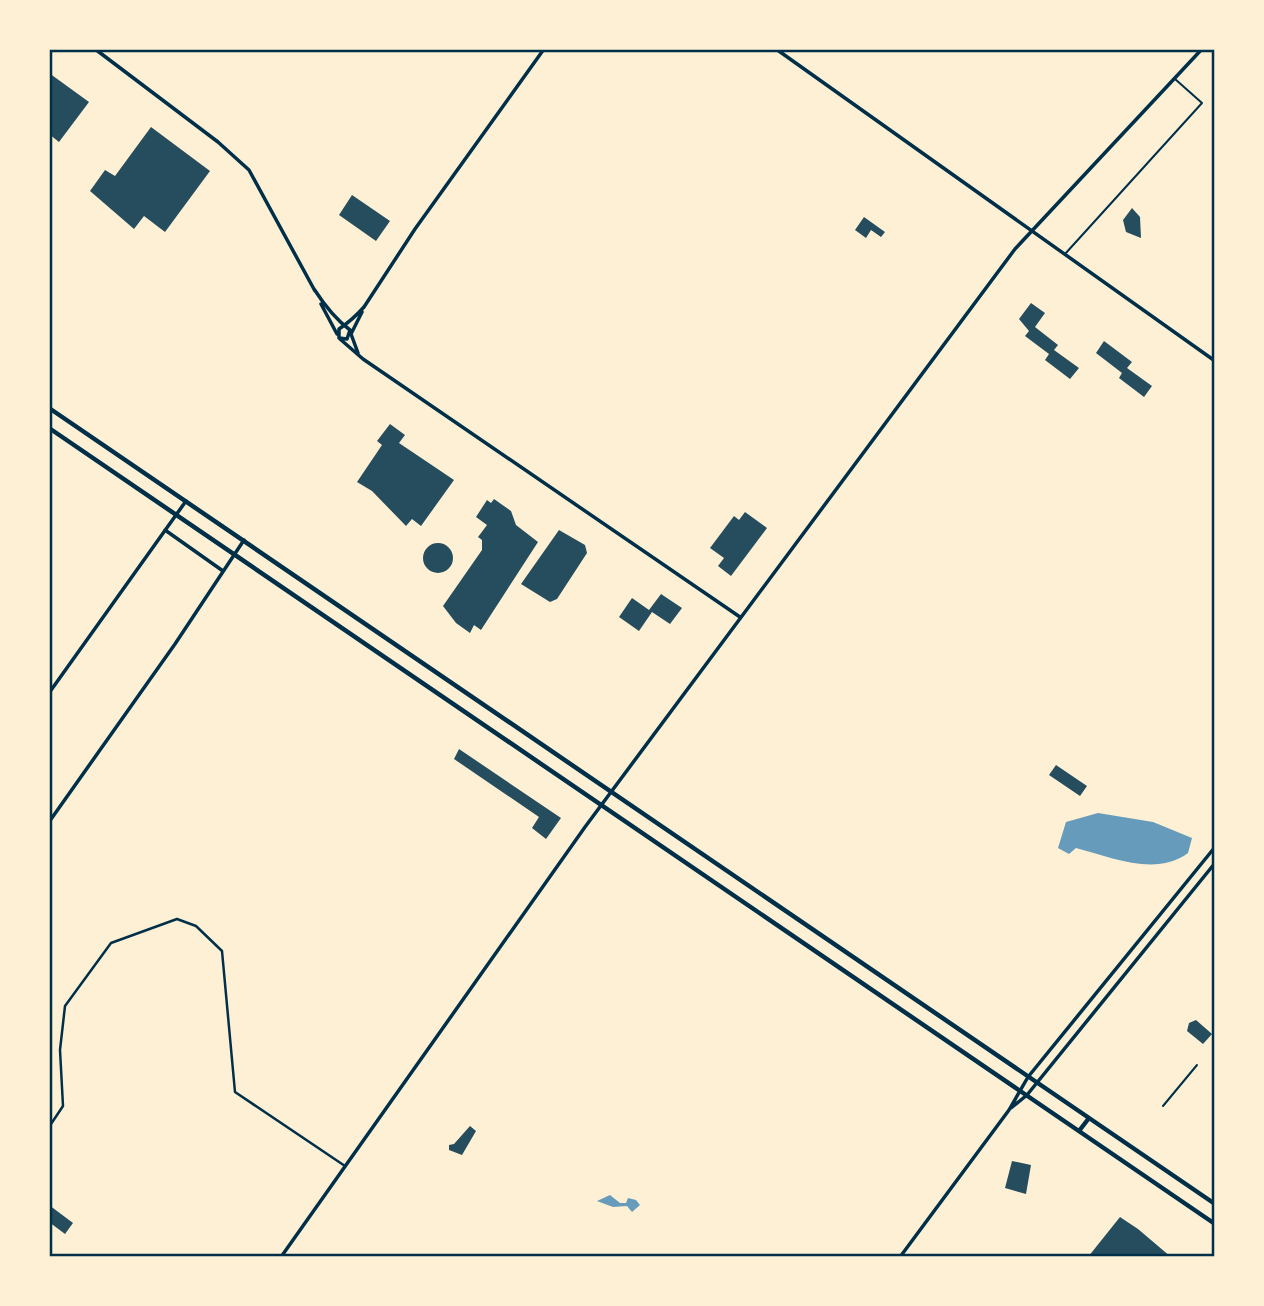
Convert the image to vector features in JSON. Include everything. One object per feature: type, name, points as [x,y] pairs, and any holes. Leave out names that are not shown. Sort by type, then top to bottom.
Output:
[{"type":"main road","points":[[95,49],[199,128],[249,170],[339,336],[363,359],[740,617]]},
{"type":"main road","points":[[339,336],[347,339],[351,334],[364,307],[427,212],[544,49]]},
{"type":"main road","points":[[776,49],[1215,361]]},
{"type":"main road","points":[[281,1257],[611,792],[1031,231],[1202,49]]},
{"type":"main road","points":[[314,289],[351,334],[352,342],[363,359]]},
{"type":"main road","points":[[339,336],[364,307]]},
{"type":"main road","points":[[49,408],[1215,1204]]},
{"type":"main road","points":[[49,428],[1215,1224]]},
{"type":"main road","points":[[49,692],[186,500]]},
{"type":"main road","points":[[165,530],[223,571]]},
{"type":"main road","points":[[49,822],[244,540]]},
{"type":"main road","points":[[900,1257],[1009,1110],[1018,1089],[1215,847]]},
{"type":"main road","points":[[1009,1110],[1027,1095],[1215,863]]},
{"type":"main road","points":[[1079,1131],[1089,1118]]},
{"type":"street","points":[[1064,255],[1202,103],[1174,78]]},
{"type":"street","points":[[49,1127],[63,1106],[60,1050],[65,1006],[111,943],[177,919],[196,926],[222,951],[235,1092],[345,1166]]},
{"type":"street","points":[[1163,1106],[1197,1065]]},
{"type":"water","points":[[1098,813],[1153,822],[1192,838],[1188,853],[1162,864],[1148,864],[1118,860],[1076,848],[1069,854],[1058,848],[1066,822]]},
{"type":"water","points":[[610,1195],[620,1203],[626,1203],[628,1198],[636,1200],[640,1205],[632,1212],[627,1206],[613,1207],[597,1201]]},
{"type":"building","points":[[49,73],[89,102],[59,142],[49,134]]},
{"type":"building","points":[[151,127],[210,171],[165,232],[144,216],[134,229],[90,191],[105,170],[115,176]]},
{"type":"building","points":[[352,195],[390,221],[376,241],[339,215]]},
{"type":"building","points":[[1132,208],[1140,217],[1141,238],[1126,232],[1123,220]]},
{"type":"building","points":[[864,217],[885,232],[881,237],[871,230],[866,238],[855,230]]},
{"type":"building","points":[[1031,303],[1045,313],[1035,327],[1058,345],[1054,350],[1079,368],[1070,379],[1045,360],[1049,354],[1025,336],[1029,331],[1019,319]]},
{"type":"building","points":[[1104,341],[1132,362],[1127,368],[1152,386],[1144,397],[1119,378],[1122,373],[1096,353]]},
{"type":"building","points":[[390,424],[405,435],[399,443],[454,480],[421,526],[412,519],[406,526],[372,491],[357,482],[382,445],[377,441]]},
{"type":"building","points":[[494,499],[511,511],[516,525],[538,542],[481,630],[474,625],[470,633],[456,623],[443,606],[482,550],[482,540],[478,537],[487,525],[476,517],[487,500],[491,503]]},
{"type":"building","points":[[745,512],[767,528],[731,576],[718,566],[724,558],[710,548],[734,516],[739,520]]},
{"type":"building","points":[[559,530],[585,545],[587,553],[557,599],[550,602],[521,584]]},
{"type":"building","points":[[438,543],[444,544],[452,552],[452,564],[444,572],[438,573],[432,572],[424,564],[423,558],[424,552],[432,544]]},
{"type":"building","points":[[661,594],[682,608],[670,624],[652,612],[639,631],[619,617],[632,598],[649,610]]},
{"type":"building","points":[[459,749],[561,818],[546,839],[532,828],[539,817],[454,759]]},
{"type":"building","points":[[1056,765],[1087,786],[1080,796],[1049,775]]},
{"type":"building","points":[[1196,1020],[1212,1034],[1203,1044],[1187,1031],[1189,1023]]},
{"type":"building","points":[[470,1126],[476,1131],[462,1155],[449,1150],[449,1145],[454,1144]]},
{"type":"building","points":[[1012,1161],[1031,1165],[1026,1194],[1005,1188]]},
{"type":"building","points":[[49,1205],[73,1223],[65,1234],[49,1222]]},
{"type":"building","points":[[1120,1217],[1138,1229],[1171,1257],[1088,1257]]}]
